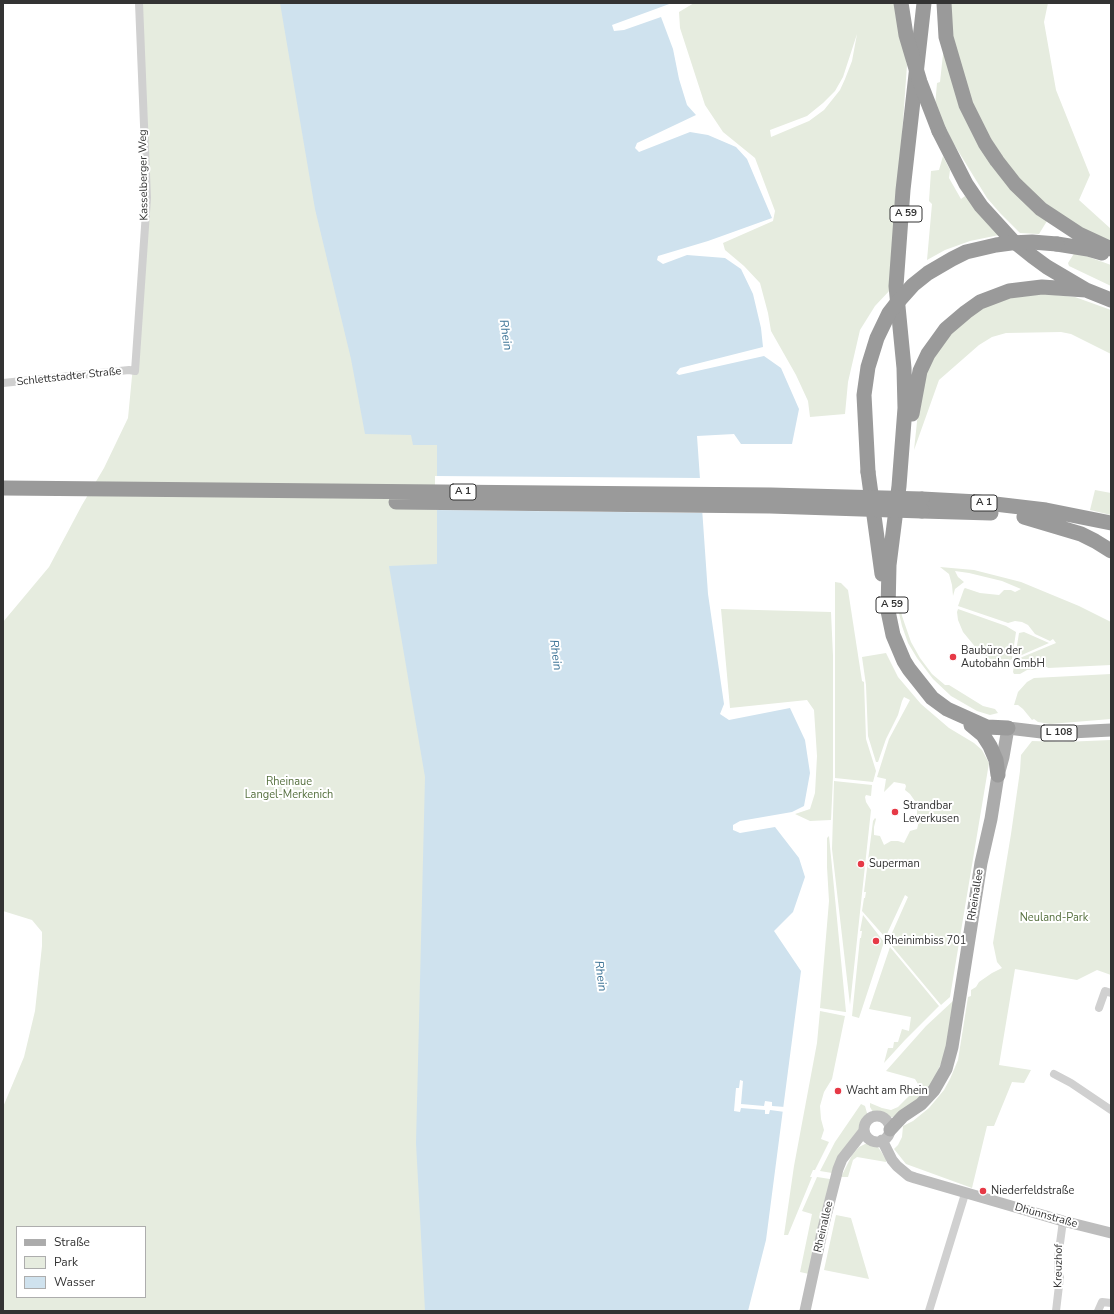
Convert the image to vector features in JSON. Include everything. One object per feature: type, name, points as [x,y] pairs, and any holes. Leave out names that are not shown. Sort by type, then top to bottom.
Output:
[{"type":"highway","points":[[901,3],[906,35],[920,82],[939,131],[966,184],[981,206],[1012,240],[1032,256],[1086,290],[1111,300]]},
{"type":"highway","name":"A 59","points":[[924,3],[903,190],[896,286],[904,368],[905,408],[899,486],[889,565],[888,611],[893,635],[909,669],[936,702],[954,713]]},
{"type":"highway","name":"A 59","points":[[931,3],[928,56],[922,109],[909,169],[901,278],[901,302],[911,386],[904,490],[898,522],[893,568],[893,611],[897,626],[909,654],[925,678],[933,686],[964,708],[984,719],[1008,728]]},
{"type":"highway","points":[[944,3],[946,37],[966,105],[985,143],[997,161],[1015,184],[1041,209],[1079,234],[1111,249]]},
{"type":"highway","points":[[888,611],[868,472],[864,395],[868,367],[877,338],[890,313],[896,304],[919,279],[939,266],[966,252],[1011,243],[1032,242],[1088,249],[1111,256]]},
{"type":"highway","points":[[909,427],[920,371],[936,341],[955,319],[980,302],[1009,291],[1042,287],[1086,290]]},
{"type":"highway","name":"A 1","points":[[3,488],[763,494],[922,505],[1060,522],[1111,532]]},
{"type":"highway","name":"A 1","points":[[3,498],[770,506],[922,505],[978,502],[1046,510],[1111,523]]},
{"type":"highway","points":[[1024,517],[1081,534],[1096,540],[1111,550]]},
{"type":"highway","points":[[954,713],[987,727],[1008,728]]},
{"type":"highway","points":[[954,713],[978,730],[987,740],[996,760],[998,775]]},
{"type":"main road","name":"L 108","points":[[1008,728],[1050,734],[1111,730]]},
{"type":"main road","name":"Rheinallee","points":[[866,1135],[875,1142],[886,1130],[921,1104],[934,1090],[946,1069],[952,1047],[981,863],[1008,728]]},
{"type":"main road","name":"Rheinallee","points":[[866,1135],[866,1123],[871,1118],[880,1117],[886,1130]]},
{"type":"main road","name":"Dhünnstraße","points":[[886,1130],[892,1160],[909,1176],[965,1194],[1111,1233]]},
{"type":"main road","name":"Rheinallee","points":[[805,1311],[836,1177],[842,1159],[855,1142],[866,1135]]},
{"type":"street","name":"Kasselberger Weg","points":[[135,371],[147,198],[139,3]]},
{"type":"street","name":"Schlettstadter Straße","points":[[3,384],[129,370],[135,371]]},
{"type":"street","points":[[1099,1008],[1105,991],[1111,993]]},
{"type":"street","points":[[1054,1074],[1071,1082],[1111,1110]]},
{"type":"street","points":[[929,1311],[965,1194]]},
{"type":"street","name":"Kreuzhof","points":[[1056,1311],[1060,1277],[1058,1272],[1058,1258],[1062,1221]]},
{"type":"street","points":[[1098,1311],[1102,1302],[1111,1303]]},
{"type":"green space","name":"Rheinaue Langel-Merkenich","points":[[140,3],[457,3],[569,1311],[3,1311],[3,1107],[24,1057],[35,1011],[42,946],[42,932],[32,920],[3,911],[3,622],[49,567],[82,505],[104,468],[128,418],[135,345],[144,197]]},
{"type":"green space","points":[[694,3],[895,3],[907,65],[891,289],[875,306],[860,330],[848,382],[845,414],[810,417],[808,401],[796,375],[771,331],[760,283],[744,266],[725,250],[723,243],[773,221],[775,211],[755,158],[723,132],[705,105],[680,28],[679,12]],"holes":[[[857,34],[852,61],[840,90],[824,110],[809,121],[771,137],[770,130],[807,116],[835,91],[843,77]]]},
{"type":"green space","points":[[949,3],[1048,3],[1044,22],[1056,90],[1090,175],[1079,200],[1111,229],[1111,244],[1068,223],[1016,177],[978,119],[954,46]]},
{"type":"green space","points":[[944,45],[964,113],[1047,221],[1039,234],[1020,233],[1000,213],[987,198],[952,141],[935,106],[937,83],[940,82]]},
{"type":"green space","points":[[943,156],[950,170],[949,178],[961,199],[965,196],[999,235],[970,241],[945,250],[927,260],[932,204],[929,201],[931,171],[939,170]]},
{"type":"green space","points":[[1075,252],[1111,265],[1111,286],[1069,266],[1068,263]]},
{"type":"green space","points":[[1037,293],[1075,297],[1111,310],[1111,354],[1071,334],[1061,332],[1006,333],[992,337],[979,345],[939,380],[914,450],[919,403],[924,379],[935,353],[951,333],[980,308],[1010,295]]},
{"type":"green space","points":[[1095,490],[1111,493],[1111,515],[1090,510]]},
{"type":"green space","points":[[940,567],[974,570],[1021,582],[1079,606],[1111,622],[1111,665],[1048,668],[1039,667],[1038,669],[1027,670],[1020,674],[1014,674],[1015,660],[1056,643],[1053,639],[1050,641],[1035,634],[1028,625],[1022,622],[1015,621],[1008,623],[958,606],[965,588],[980,593],[999,595],[1004,590],[1011,590],[1015,592],[1021,589],[1002,581],[955,571],[958,577],[964,582],[955,589],[953,596],[949,574]]},
{"type":"green space","points":[[835,582],[841,583],[848,590],[862,681],[864,682],[866,739],[876,771],[873,782],[835,778]]},
{"type":"green space","points":[[900,604],[902,616],[911,642],[920,658],[932,674],[945,685],[949,685],[983,706],[995,709],[998,713],[990,715],[977,711],[951,696],[933,679],[908,643],[898,609]]},
{"type":"green space","points":[[721,609],[831,612],[833,656],[833,777],[831,820],[810,821],[795,814],[810,809],[815,793],[817,756],[814,710],[807,700],[730,708]]},
{"type":"green space","points":[[958,609],[1006,626],[1016,632],[1012,659],[1004,662],[990,659],[977,649],[963,632],[958,620]]},
{"type":"green space","points":[[1024,632],[1049,643],[1015,658],[1019,633]]},
{"type":"green space","points":[[886,653],[898,677],[921,704],[949,728],[974,743],[982,750],[989,763],[950,997],[941,1005],[891,945],[895,934],[892,933],[908,897],[905,895],[886,936],[884,936],[862,911],[866,892],[864,892],[873,821],[875,818],[876,819],[874,835],[880,836],[884,845],[891,841],[904,843],[910,831],[917,829],[919,821],[917,817],[917,804],[905,790],[905,784],[894,782],[884,792],[886,779],[877,777],[889,739],[910,700],[904,697],[878,762],[876,762],[868,736],[866,685],[862,657]]},
{"type":"green space","points":[[1111,674],[1111,719],[1050,724],[1038,722],[1034,719],[1032,720],[1023,709],[1018,705],[1014,705],[1018,692],[1027,682],[1034,678]]},
{"type":"green space","name":"Neuland-Park","points":[[1111,740],[1111,975],[1097,970],[1077,980],[1015,969],[999,1065],[1031,1070],[1024,1083],[1012,1082],[994,1126],[987,1126],[972,1188],[906,1164],[894,1149],[902,1137],[903,1126],[913,1121],[929,1108],[944,1090],[958,1060],[968,997],[971,996],[971,990],[976,987],[979,982],[1002,968],[997,962],[993,943],[1011,834],[1021,755],[1032,741],[1063,742]]},
{"type":"green space","points":[[834,781],[872,785],[871,796],[866,795],[865,797],[871,810],[850,1005],[832,849]]},
{"type":"green space","points":[[829,836],[846,1012],[820,1008],[829,901],[827,838]]},
{"type":"green space","points":[[863,915],[884,942],[859,1018],[852,1016],[862,931],[860,931]]},
{"type":"green space","points":[[890,947],[939,1006],[884,1063],[888,1048],[893,1048],[894,1042],[898,1042],[902,1029],[909,1031],[911,1017],[869,1009]]},
{"type":"green space","points":[[954,1000],[947,1051],[929,1089],[902,1113],[893,1117],[874,1114],[870,1107],[870,1103],[891,1110],[898,1107],[918,1087],[915,1079],[886,1071],[926,1026]]},
{"type":"green space","points":[[820,1011],[845,1016],[832,1079],[824,1092],[820,1106],[824,1130],[821,1139],[829,1142],[815,1170],[813,1170],[810,1177],[812,1177],[788,1235],[784,1235],[794,1166],[817,1043]]},
{"type":"green space","points":[[861,1104],[865,1106],[867,1118],[863,1123],[861,1131],[832,1173],[820,1171],[835,1142]]},
{"type":"green space","points":[[865,1144],[871,1144],[878,1147],[886,1159],[886,1162],[857,1157],[853,1160],[848,1177],[841,1177],[852,1155],[859,1147]]},
{"type":"green space","points":[[817,1177],[830,1179],[809,1274],[800,1272],[812,1214],[802,1211]]},
{"type":"green space","points":[[836,1215],[851,1218],[869,1279],[824,1270]]},
{"type":"water","name":"Rhein","points":[[280,3],[672,3],[612,25],[614,31],[624,30],[661,17],[673,49],[679,79],[687,105],[696,115],[637,143],[635,148],[639,152],[690,132],[708,135],[736,147],[747,159],[772,218],[708,241],[658,256],[657,260],[663,264],[687,255],[725,258],[741,269],[753,294],[761,328],[763,347],[680,368],[676,373],[679,375],[764,356],[781,368],[799,409],[792,444],[741,444],[734,434],[697,436],[708,594],[724,704],[720,714],[729,720],[790,708],[805,740],[810,773],[804,806],[792,812],[740,821],[733,825],[733,830],[740,833],[775,827],[799,858],[805,877],[793,912],[774,931],[801,971],[766,1240],[748,1311],[425,1311],[416,1143],[425,777],[389,566],[437,564],[437,445],[413,445],[411,435],[365,434],[351,359],[315,209]]},
{"type":"pier","points":[[435,476],[701,478],[704,513],[435,510]]},
{"type":"pier","points":[[740,1080],[743,1081],[741,1104],[764,1106],[765,1101],[772,1102],[772,1106],[785,1107],[785,1112],[770,1110],[769,1114],[765,1114],[765,1110],[741,1108],[740,1112],[734,1111],[736,1088],[739,1088]]},
{"type":"place","name":"Baubüro der Autobahn GmbH","points":[[953,657]]},
{"type":"place","name":"Strandbar Leverkusen","points":[[895,812]]},
{"type":"place","name":"Superman","points":[[861,864]]},
{"type":"place","name":"Rheinimbiss 701","points":[[876,941]]},
{"type":"place","name":"Wacht am Rhein","points":[[838,1091]]},
{"type":"place","name":"Niederfeldstraße","points":[[983,1191]]}]
